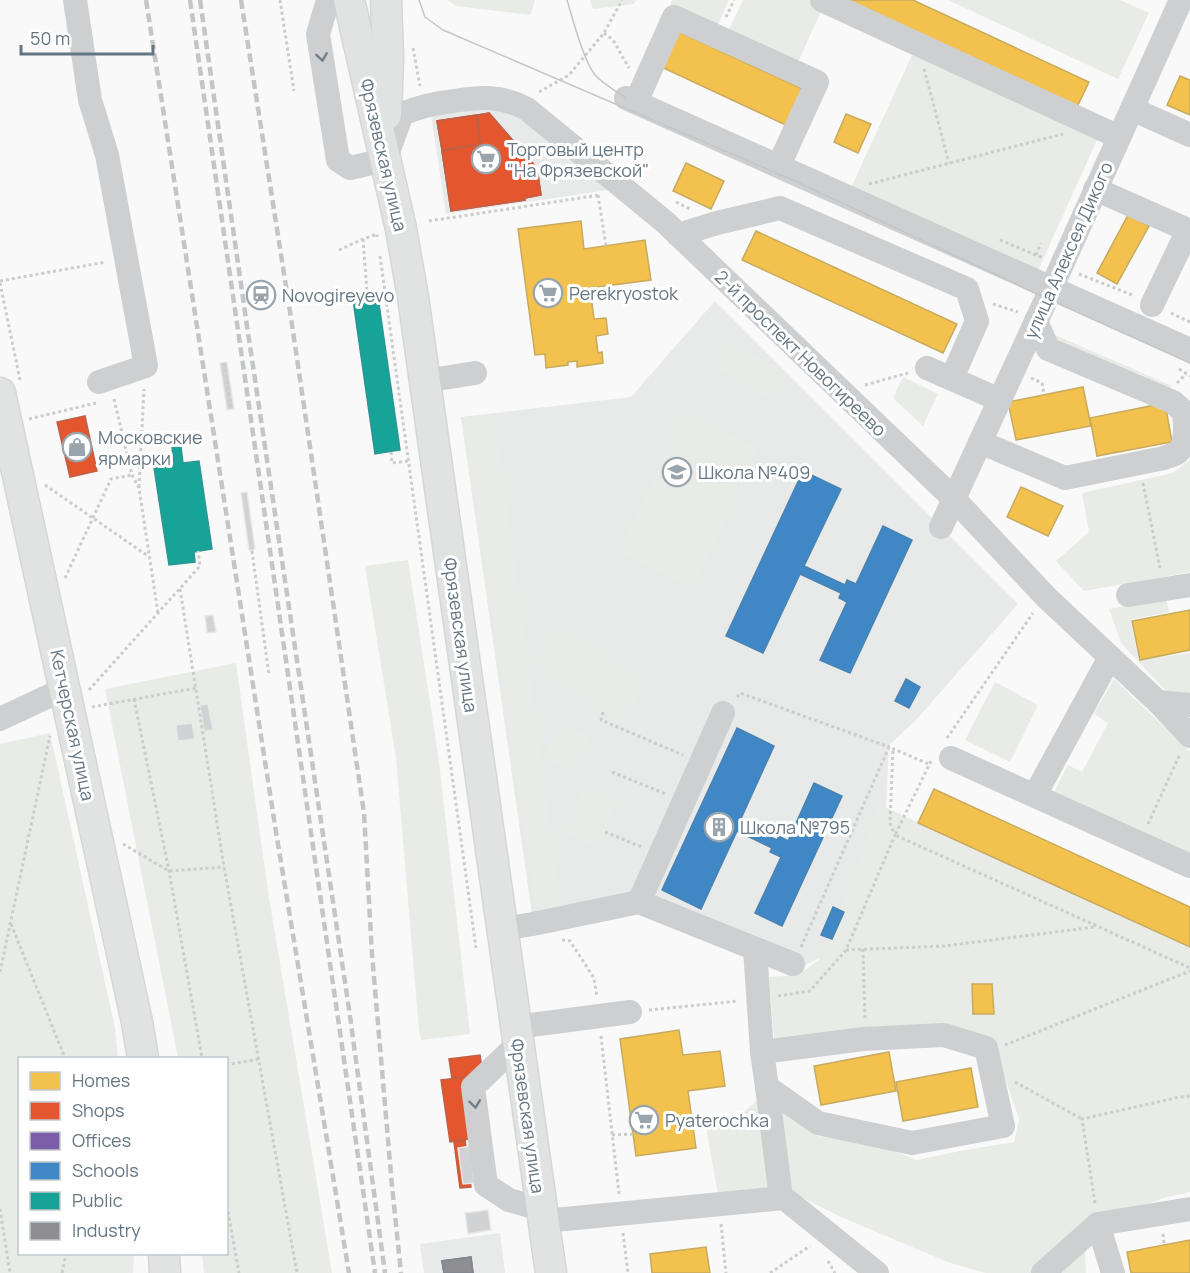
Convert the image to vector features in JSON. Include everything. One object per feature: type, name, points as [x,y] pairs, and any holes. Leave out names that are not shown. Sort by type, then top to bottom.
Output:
[{"type":"main road","name":"Фрязевская улица","points":[[350,0],[401,229],[411,286],[551,1273]]},
{"type":"main road","points":[[385,160],[388,57],[386,0]]},
{"type":"main road","name":"Кетчерская улица","points":[[11,406],[77,689],[143,1057]]},
{"type":"main road","points":[[164,1255],[165,1273]]},
{"type":"street","points":[[75,0],[90,99],[107,155],[146,366],[99,382]]},
{"type":"street","points":[[328,0],[318,34],[338,160],[350,168],[385,160]]},
{"type":"street","points":[[822,0],[1119,137]]},
{"type":"street","name":"улица Алексея Дикого","points":[[941,527],[1000,400],[1032,318],[1051,289],[1181,0]]},
{"type":"street","points":[[779,165],[818,82],[674,17],[631,100],[1190,350]]},
{"type":"street","name":"2-й проспект Новогиреево","points":[[385,160],[402,114],[423,105],[474,98],[498,98],[518,104],[533,113],[665,222],[954,499],[1046,597],[1190,735]]},
{"type":"street","points":[[1132,109],[1190,135]]},
{"type":"street","points":[[1095,189],[1189,230],[1152,305]]},
{"type":"street","points":[[678,235],[780,208],[967,289],[977,321],[951,378]]},
{"type":"street","points":[[980,442],[1065,478],[1164,458],[1178,452],[1184,440],[1184,412],[1173,402],[1048,349],[1032,318]]},
{"type":"street","points":[[927,368],[1000,400]]},
{"type":"street","points":[[425,381],[475,373]]},
{"type":"street","points":[[1128,595],[1190,585]]},
{"type":"street","points":[[1035,795],[1110,657]]},
{"type":"street","points":[[0,719],[77,689]]},
{"type":"street","points":[[1158,702],[1190,705]]},
{"type":"street","points":[[639,902],[723,713]]},
{"type":"street","points":[[939,758],[1035,795],[1190,866]]},
{"type":"street","points":[[503,929],[639,902],[793,964]]},
{"type":"street","points":[[755,949],[762,1052],[781,1198]]},
{"type":"street","points":[[630,1012],[599,1016],[517,1035],[473,1087],[486,1185],[509,1200],[543,1215],[621,1214],[784,1198],[877,1273]]},
{"type":"street","points":[[762,1052],[866,1039],[944,1035],[986,1048],[1003,1126],[912,1143],[818,1123],[767,1087]]},
{"type":"street","points":[[1043,1273],[1098,1224],[1190,1209]]},
{"type":"street","points":[[1098,1224],[1113,1273]]},
{"type":"path","points":[[280,0],[294,91]]},
{"type":"path","points":[[518,104],[569,75],[604,33],[622,0]]},
{"type":"path","points":[[918,44],[949,163]]},
{"type":"path","points":[[864,186],[1094,125]]},
{"type":"path","points":[[429,221],[609,194]]},
{"type":"path","points":[[598,195],[606,246]]},
{"type":"path","points":[[667,198],[717,223]]},
{"type":"path","points":[[339,250],[377,234],[476,948]]},
{"type":"path","points":[[363,239],[367,291]]},
{"type":"path","points":[[1036,255],[1041,243]]},
{"type":"path","points":[[126,259],[0,282],[11,406],[115,399],[132,475],[139,488]]},
{"type":"path","points":[[969,296],[1032,318]]},
{"type":"path","points":[[224,363],[231,409]]},
{"type":"path","points":[[146,366],[139,488],[158,613]]},
{"type":"path","points":[[856,387],[927,368]]},
{"type":"path","points":[[391,452],[392,463],[408,461]]},
{"type":"path","points":[[1140,464],[1164,589]]},
{"type":"path","points":[[65,579],[111,479],[132,475]]},
{"type":"path","points":[[43,484],[148,556]]},
{"type":"path","points":[[77,689],[180,590],[200,566],[198,551]]},
{"type":"path","points":[[252,551],[269,675]]},
{"type":"path","points":[[180,590],[224,867],[297,1273]]},
{"type":"path","points":[[630,1012],[758,999],[810,991],[846,950],[895,835],[939,758],[1032,613],[1046,597]]},
{"type":"path","points":[[92,707],[196,688]]},
{"type":"path","points":[[723,713],[740,693],[889,747],[939,758]]},
{"type":"path","points":[[134,699],[169,871],[202,1057]]},
{"type":"path","points":[[603,712],[601,720],[701,762]]},
{"type":"path","points":[[0,972],[51,728]]},
{"type":"path","points":[[1140,842],[1190,735]]},
{"type":"path","points":[[793,964],[889,747]]},
{"type":"path","points":[[893,748],[890,823],[895,835],[1190,970]]},
{"type":"path","points":[[612,772],[684,802]]},
{"type":"path","points":[[605,832],[661,854]]},
{"type":"path","points":[[123,844],[169,871],[224,867]]},
{"type":"path","points":[[11,924],[64,1057]]},
{"type":"path","points":[[846,950],[944,946],[1097,926]]},
{"type":"path","points":[[560,940],[570,941],[594,978],[628,1273]]},
{"type":"path","points":[[862,949],[866,1039]]},
{"type":"path","points":[[989,1060],[1190,970]]},
{"type":"path","points":[[228,1065],[259,1059]]},
{"type":"path","points":[[989,1060],[1082,1119],[1190,1096]]},
{"type":"path","points":[[1082,1119],[1098,1224]]},
{"type":"path","points":[[612,1135],[633,1134]]},
{"type":"path","points":[[719,1204],[726,1273]]},
{"type":"path","points":[[0,1209],[10,1273]]},
{"type":"path","points":[[228,1211],[239,1273]]},
{"type":"path","points":[[770,1273],[829,1233]]},
{"type":"path","points":[[62,1273],[66,1255]]},
{"type":"shaded area","points":[[447,0],[535,0],[530,15],[456,6]]},
{"type":"shaded area","points":[[590,0],[636,0],[634,4],[593,9]]},
{"type":"shaded area","points":[[672,0],[729,0],[717,27],[670,6]]},
{"type":"shaded area","points":[[743,0],[808,0],[823,7],[797,64],[728,32]]},
{"type":"shaded area","points":[[948,0],[1120,0],[1149,13],[1118,79]]},
{"type":"shaded area","points":[[912,55],[1097,140],[1036,275],[850,190]]},
{"type":"shaded area","points":[[490,103],[514,109],[615,189],[446,214],[431,114]]},
{"type":"shaded area","points":[[715,301],[1018,604],[916,720],[889,745],[885,828],[834,950],[793,972],[639,910],[534,929],[461,417],[631,397]]},
{"type":"shaded area","points":[[1048,332],[1172,386],[1164,391],[1053,343]]},
{"type":"shaded area","points":[[731,341],[787,374],[771,400],[715,367]]},
{"type":"shaded area","points":[[903,377],[938,394],[923,426],[893,398]]},
{"type":"shaded area","points":[[684,413],[759,450],[694,588],[619,552]]},
{"type":"shaded area","points":[[495,415],[562,913],[536,916],[463,418]]},
{"type":"shaded area","points":[[1190,459],[1190,572],[1084,591],[1056,561],[1089,532],[1082,493],[1173,473]]},
{"type":"shaded area","points":[[408,560],[438,754],[470,1034],[421,1040],[396,758],[365,566]]},
{"type":"shaded area","points":[[1166,598],[1169,612],[1130,620],[1139,660],[1190,653],[1190,696],[1170,695],[1121,643],[1109,609]]},
{"type":"shaded area","points":[[559,622],[648,683],[620,724],[531,663]]},
{"type":"shaded area","points":[[236,663],[269,898],[332,1273],[204,1273],[202,1255],[228,1255],[228,1057],[178,1057],[105,689]]},
{"type":"shaded area","points":[[1114,679],[1190,752],[1190,857],[1053,794],[1068,765],[1082,772],[1108,723],[1094,714]]},
{"type":"shaded area","points":[[995,682],[1038,705],[1010,762],[965,740]]},
{"type":"shaded area","points":[[557,723],[590,736],[576,771],[543,758]]},
{"type":"shaded area","points":[[50,733],[115,1028],[118,1057],[18,1057],[18,1255],[134,1255],[133,1273],[0,1273],[0,744]]},
{"type":"shaded area","points":[[583,788],[617,803],[598,848],[564,834]]},
{"type":"shaded area","points":[[878,804],[1190,947],[1190,1192],[1167,1197],[1087,1225],[1086,1273],[986,1273],[950,1263],[841,1217],[787,1190],[719,1200],[706,1128],[714,1123],[737,1118],[759,1099],[801,1115],[817,1136],[867,1143],[917,1160],[1014,1142],[1019,1119],[991,1038],[776,1060],[769,977],[798,975],[819,960],[863,852]]},
{"type":"shaded area","points":[[500,1233],[505,1273],[424,1273],[420,1244]]},
{"type":"building: Homes","points":[[841,0],[913,0],[1089,82],[1076,109]]},
{"type":"building: Homes","points":[[675,30],[807,91],[790,127],[659,66]]},
{"type":"building: Homes","points":[[1180,76],[1190,80],[1190,115],[1167,105]]},
{"type":"building: Homes","points":[[846,114],[871,124],[858,153],[834,142]]},
{"type":"building: Homes","points":[[686,163],[724,181],[711,209],[673,191]]},
{"type":"building: Homes","points":[[1128,215],[1149,226],[1117,284],[1097,273]]},
{"type":"building: Homes","points":[[581,221],[584,249],[645,240],[651,280],[590,288],[594,319],[606,318],[608,334],[596,336],[598,353],[602,352],[603,363],[577,367],[577,361],[568,362],[568,365],[546,368],[545,354],[535,355],[518,229]]},
{"type":"building: Homes","points":[[756,231],[957,324],[943,353],[742,260]]},
{"type":"building: Homes","points":[[1083,387],[1091,426],[1016,440],[1008,402]]},
{"type":"building: Homes","points":[[1165,403],[1172,442],[1097,456],[1090,418]]},
{"type":"building: Homes","points":[[1021,487],[1063,506],[1048,536],[1007,517]]},
{"type":"building: Homes","points":[[1190,610],[1190,650],[1140,660],[1132,621]]},
{"type":"building: Homes","points":[[934,789],[1190,907],[1190,947],[918,823]]},
{"type":"building: Homes","points":[[972,984],[992,984],[994,1014],[973,1014]]},
{"type":"building: Homes","points":[[679,1030],[683,1055],[720,1051],[725,1086],[688,1091],[696,1148],[636,1156],[620,1039]]},
{"type":"building: Homes","points":[[889,1052],[896,1091],[821,1105],[814,1066]]},
{"type":"building: Homes","points":[[971,1068],[978,1107],[903,1121],[896,1082]]},
{"type":"building: Homes","points":[[1190,1240],[1190,1273],[1131,1273],[1127,1252]]},
{"type":"building: Homes","points":[[706,1247],[710,1273],[652,1273],[650,1254]]},
{"type":"building: Shops","name":"Торговый центр \"На Фрязевской\"","points":[[489,113],[537,168],[541,195],[525,198],[525,200],[451,211],[442,151],[481,144],[477,115]]},
{"type":"building: Shops","name":"Торговый центр \"На Фрязевской\"","points":[[489,113],[537,168],[541,195],[525,198],[525,200],[451,211],[442,151],[481,144],[477,115]]},
{"type":"building: Shops","name":"Торговый центр \"На Фрязевской\"","points":[[476,115],[480,144],[442,150],[437,121]]},
{"type":"building: Shops","name":"Торговый центр \"На Фрязевской\"","points":[[476,115],[480,144],[442,150],[437,121]]},
{"type":"building: Shops","name":"Московские ярмарки","points":[[85,416],[97,471],[70,477],[57,422]]},
{"type":"building: Shops","points":[[480,1055],[483,1075],[452,1079],[449,1059]]},
{"type":"building: Shops","points":[[467,1077],[476,1138],[450,1142],[441,1080]]},
{"type":"building: Shops","points":[[465,1140],[471,1187],[460,1188],[454,1142]]},
{"type":"building: Offices","points":[[471,1257],[473,1273],[444,1273],[442,1261]]},
{"type":"building: Schools","points":[[803,471],[841,489],[804,566],[845,585],[847,580],[856,584],[883,526],[912,540],[850,673],[820,660],[847,602],[839,598],[841,593],[800,574],[763,653],[726,636]]},
{"type":"building: Schools","points":[[906,679],[920,687],[909,708],[895,701]]},
{"type":"building: Schools","name":"Школа №795","points":[[737,728],[774,746],[739,823],[777,840],[779,836],[788,841],[814,783],[842,796],[782,926],[755,913],[781,857],[770,852],[772,848],[737,831],[701,909],[662,890]]},
{"type":"building: Schools","points":[[833,907],[844,912],[832,939],[821,935]]},
{"type":"building: Public","points":[[377,290],[400,450],[375,454],[352,293]]},
{"type":"building: Public","points":[[181,447],[183,463],[199,461],[212,549],[194,552],[195,562],[169,565],[154,468],[174,465],[172,448]]},
{"type":"building: Industry","points":[[471,1257],[473,1273],[444,1273],[442,1261]]},
{"type":"building: Other","points":[[227,362],[234,409],[227,410],[220,363]]},
{"type":"building: Other","points":[[247,492],[255,549],[252,551],[249,550],[241,493]]},
{"type":"building: Other","points":[[213,615],[216,632],[207,633],[205,616]]},
{"type":"building: Other","points":[[208,704],[213,730],[204,731],[200,705]]},
{"type":"building: Other","points":[[192,723],[195,739],[178,741],[176,725]]},
{"type":"building: Other","points":[[470,1146],[474,1183],[463,1184],[458,1148]]},
{"type":"building: Other","points":[[488,1210],[491,1230],[468,1234],[465,1213]]},
{"type":"tram line","points":[[419,0],[425,17],[443,30],[795,181],[1190,363]]},
{"type":"tram line","points":[[567,0],[586,60],[595,75],[626,98]]},
{"type":"railway","points":[[146,0],[276,832],[349,1273]]},
{"type":"railway","points":[[190,0],[375,1273]]},
{"type":"railway","points":[[200,0],[349,1009],[385,1273]]},
{"type":"railway","points":[[241,0],[291,318],[364,813],[372,954],[401,1273]]},
{"type":"place","name":"Торговый центр \"На Фрязевской\"","points":[[486,159]]},
{"type":"place","name":"Perekryostok","points":[[548,293]]},
{"type":"place","name":"Novogireyevo","points":[[261,295]]},
{"type":"place","name":"Московские ярмарки","points":[[77,447]]},
{"type":"place","name":"Школа №409","points":[[677,472]]},
{"type":"place","name":"Школа №795","points":[[719,827]]},
{"type":"place","name":"Pyaterochka","points":[[644,1120]]}]
